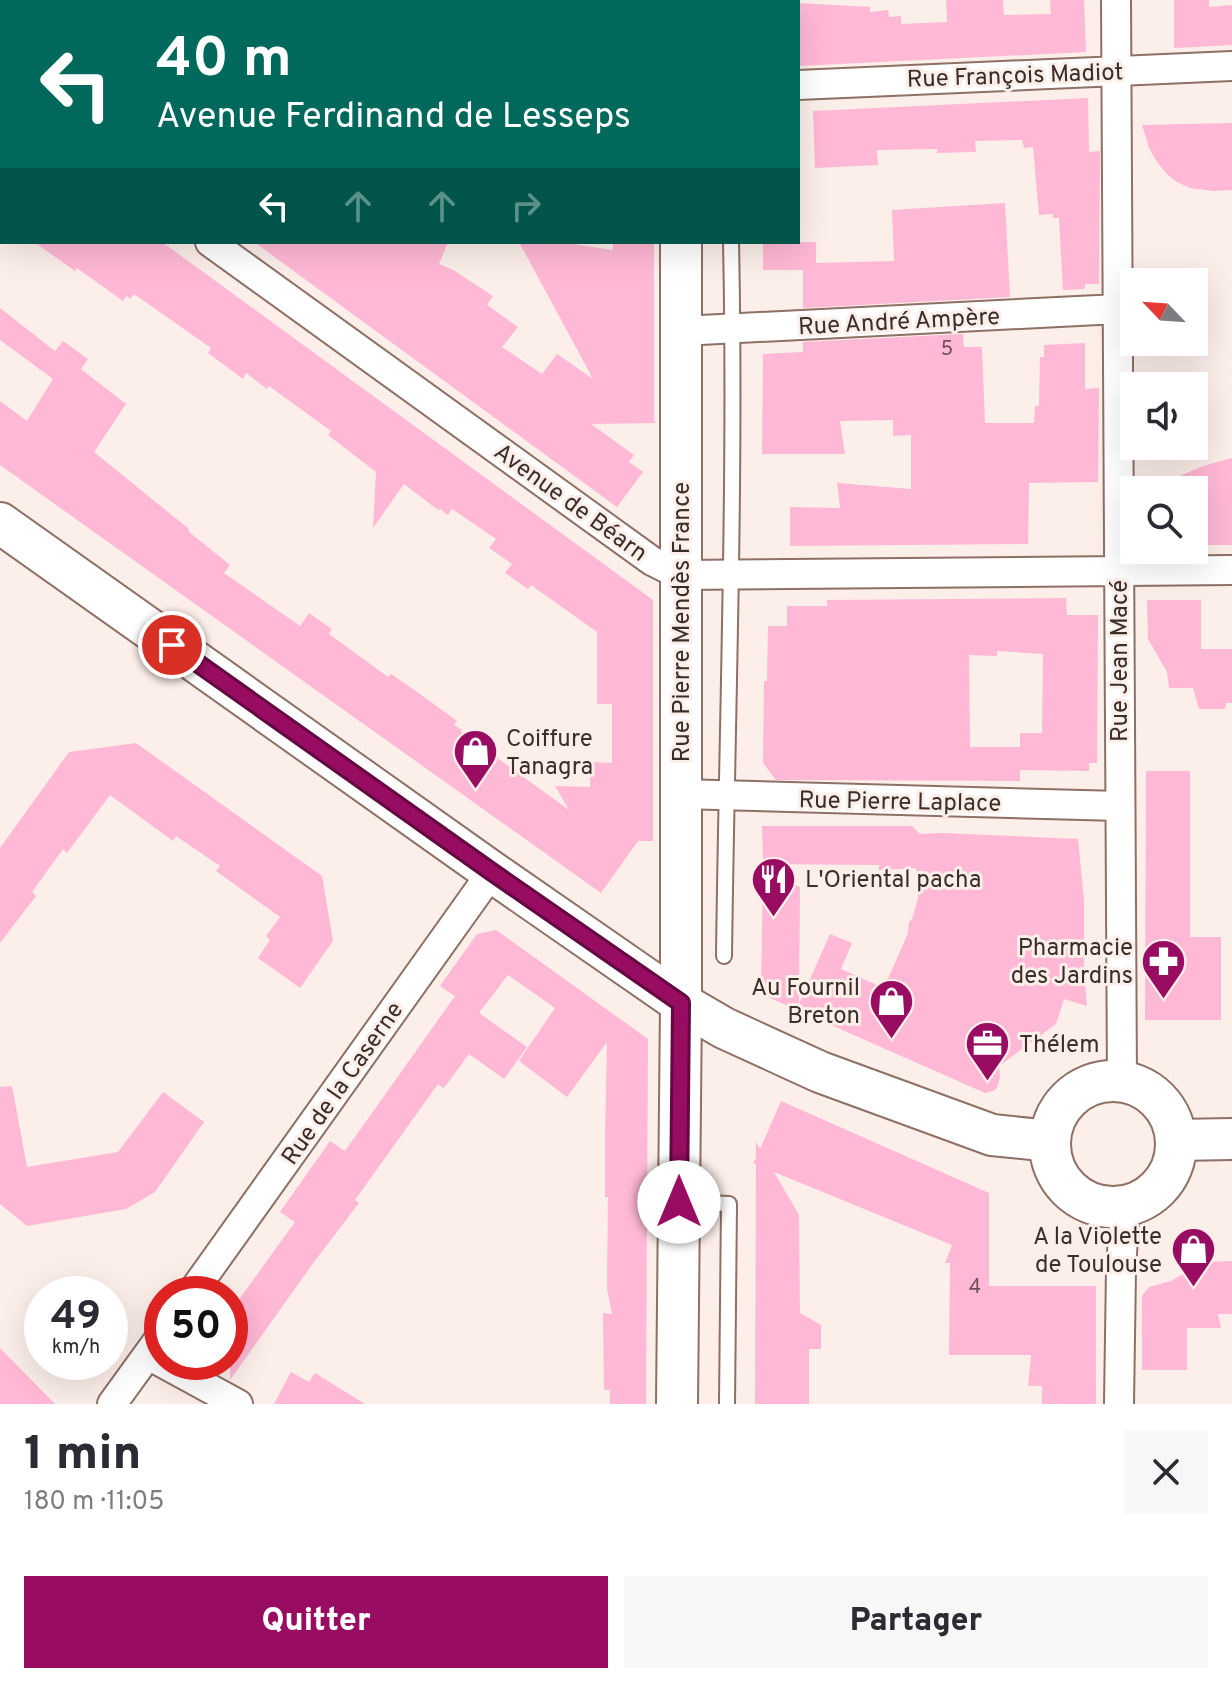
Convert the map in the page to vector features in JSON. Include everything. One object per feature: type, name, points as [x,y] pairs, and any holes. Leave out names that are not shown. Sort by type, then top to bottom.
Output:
[{"type":"street","name":"Rue Jean Macé","points":[[1116,0],[1122,1082]]},
{"type":"street","name":"Rue François Madiot","points":[[800,85],[1232,66]]},
{"type":"street","name":"Avenue de Béarn","points":[[213,244],[652,561],[680,575],[1232,570]]},
{"type":"street","name":"Rue Pierre Mendès France","points":[[677,1404],[681,1003],[681,244]]},
{"type":"street","name":"Rue André Ampère","points":[[681,331],[1118,309]]},
{"type":"street","points":[[0,523],[681,1003],[724,1028],[820,1072],[992,1135],[1050,1141]]},
{"type":"street","name":"Rue Pierre Laplace","points":[[680,794],[1120,806]]},
{"type":"street","name":"Rue de la Caserne","points":[[204,1276],[492,872]]},
{"type":"street","points":[[1101,1082],[1138,1086],[1152,1095],[1172,1121],[1176,1140],[1168,1175],[1157,1190],[1125,1206],[1106,1207],[1088,1202],[1072,1192],[1060,1178],[1052,1160],[1050,1141],[1055,1121],[1065,1103],[1082,1090],[1101,1082]]},
{"type":"street","points":[[1176,1140],[1232,1139]]},
{"type":"street","points":[[1119,1404],[1125,1206]]},
{"type":"street","points":[[112,1404],[144,1360]]},
{"type":"street","points":[[204,1380],[238,1404]]},
{"type":"lane","points":[[724,956],[733,330],[731,244]]},
{"type":"lane","points":[[679,1202],[729,1204],[727,1404]]},
{"type":"building","points":[[946,0],[1003,0],[1004,15],[1051,14],[1050,0],[1084,0],[1086,52],[800,66],[800,3],[870,7],[870,12],[888,10],[889,17],[901,16],[901,24],[947,22]]},
{"type":"building","points":[[1174,0],[1209,0],[1209,7],[1232,5],[1232,45],[1174,48]]},
{"type":"building","points":[[1088,98],[1089,152],[1100,151],[1099,284],[1085,284],[1085,289],[1063,290],[1059,218],[1053,218],[1053,214],[1039,215],[1033,147],[1024,148],[1022,140],[975,141],[976,152],[877,150],[878,165],[815,168],[813,111]]},
{"type":"building","points":[[1232,123],[1232,190],[1213,191],[1190,188],[1167,174],[1149,148],[1142,125]]},
{"type":"building","points":[[1005,203],[1010,297],[803,308],[803,270],[763,270],[763,244],[816,242],[816,263],[894,261],[892,210]]},
{"type":"building","points":[[37,244],[165,244],[653,600],[653,841],[638,841],[601,893],[0,465],[0,401],[27,421],[53,379],[0,340],[0,308],[55,351],[63,341],[88,359],[81,369],[126,404],[94,452],[230,565],[224,573],[300,626],[309,613],[332,629],[329,634],[457,721],[454,725],[460,731],[569,810],[555,786],[590,787],[590,762],[612,763],[612,704],[597,704],[597,632],[531,585],[528,589],[505,573],[512,564],[489,548],[496,539],[452,509],[448,515],[438,510],[404,484],[373,528],[376,472],[328,435],[331,431],[269,386],[267,389],[246,373],[243,379],[208,353],[211,348],[134,294],[130,299],[126,296],[123,301],[77,268],[75,271]]},
{"type":"building","points":[[257,244],[447,244],[439,264],[493,296],[487,305],[518,327],[502,347],[542,374],[557,354],[593,379],[520,244],[573,244],[613,250],[613,244],[654,244],[654,421],[657,423],[591,424],[634,455],[629,462],[643,472],[617,507]]},
{"type":"building","points":[[963,334],[964,347],[982,347],[985,423],[1034,423],[1035,406],[1039,406],[1040,357],[1044,357],[1044,345],[1085,343],[1085,389],[1099,388],[1098,482],[1029,483],[1028,544],[790,546],[790,507],[840,508],[837,483],[911,489],[911,435],[893,436],[893,420],[840,421],[845,454],[762,454],[763,354],[803,352],[803,342]]},
{"type":"building","points":[[1232,458],[1232,545],[1208,545],[1208,476],[1179,476]]},
{"type":"building","points":[[1066,598],[1067,615],[1098,615],[1097,763],[1089,763],[1089,771],[1020,770],[1020,781],[776,780],[763,763],[768,626],[787,626],[787,606],[827,606],[827,600]],"holes":[[[997,651],[1043,654],[1042,733],[1020,733],[1020,747],[970,747],[969,655],[997,656]]]},
{"type":"building","points":[[1147,600],[1201,600],[1201,649],[1232,649],[1232,703],[1226,703],[1225,709],[1199,709],[1193,688],[1169,688],[1167,672],[1148,639]]},
{"type":"building","points":[[136,743],[322,876],[333,941],[300,988],[258,958],[270,940],[266,936],[280,917],[216,871],[220,866],[176,836],[173,841],[110,795],[67,853],[63,849],[32,892],[36,896],[0,943],[0,848],[69,752]]},
{"type":"building","points":[[1146,771],[1190,771],[1190,937],[1221,937],[1221,1020],[1145,1020]]},
{"type":"building","points":[[762,826],[912,826],[920,834],[1078,839],[1084,900],[1087,1006],[1064,999],[1056,1024],[999,1066],[997,1088],[985,1093],[761,994],[763,869],[800,887],[799,1004],[830,934],[852,943],[841,969],[884,988],[908,933],[918,898],[916,868],[879,870],[879,865],[763,864]]},
{"type":"building","points":[[496,930],[648,1039],[646,1404],[610,1404],[610,1390],[604,1390],[603,1313],[612,1314],[607,1288],[608,1197],[605,1197],[607,1042],[567,1097],[519,1061],[555,1008],[508,975],[479,1013],[527,1047],[504,1079],[469,1054],[443,1088],[438,1084],[355,1200],[359,1203],[248,1355],[248,1287],[295,1222],[280,1212],[330,1141],[345,1151],[455,996],[440,986],[477,934]]},
{"type":"building","points":[[12,1086],[27,1167],[118,1152],[163,1092],[204,1122],[155,1192],[126,1209],[27,1226],[0,1204],[0,1087]]},
{"type":"building","points":[[781,1101],[989,1193],[989,1286],[1096,1286],[1096,1404],[1042,1404],[1042,1386],[1028,1386],[1031,1355],[949,1355],[950,1263],[945,1263],[952,1245],[774,1172],[799,1215],[800,1313],[821,1325],[821,1349],[809,1349],[809,1404],[755,1404],[756,1164],[753,1163],[756,1142],[760,1149]]},
{"type":"building","points":[[1232,1261],[1232,1314],[1218,1314],[1221,1328],[1187,1328],[1187,1370],[1142,1370],[1142,1296],[1149,1287],[1171,1281],[1204,1262]]},
{"type":"building","points":[[0,1348],[24,1372],[24,1380],[31,1380],[55,1404],[0,1404]]},
{"type":"building","points":[[291,1372],[309,1382],[315,1373],[365,1404],[274,1404]]},
{"type":"place","name":"Coiffure Tanagra","points":[[475,791]]},
{"type":"place","name":"L'Oriental pacha","points":[[774,918]]},
{"type":"place","name":"Pharmacie des Jardins","points":[[1164,1000]]},
{"type":"place","name":"Au Fournil Breton","points":[[891,1040]]},
{"type":"place","name":"Thélem","points":[[988,1083]]},
{"type":"place","name":"A la Violette de Toulouse","points":[[1193,1289]]},
{"type":"route","points":[[172,645],[681,1003],[679,1202]]}]
